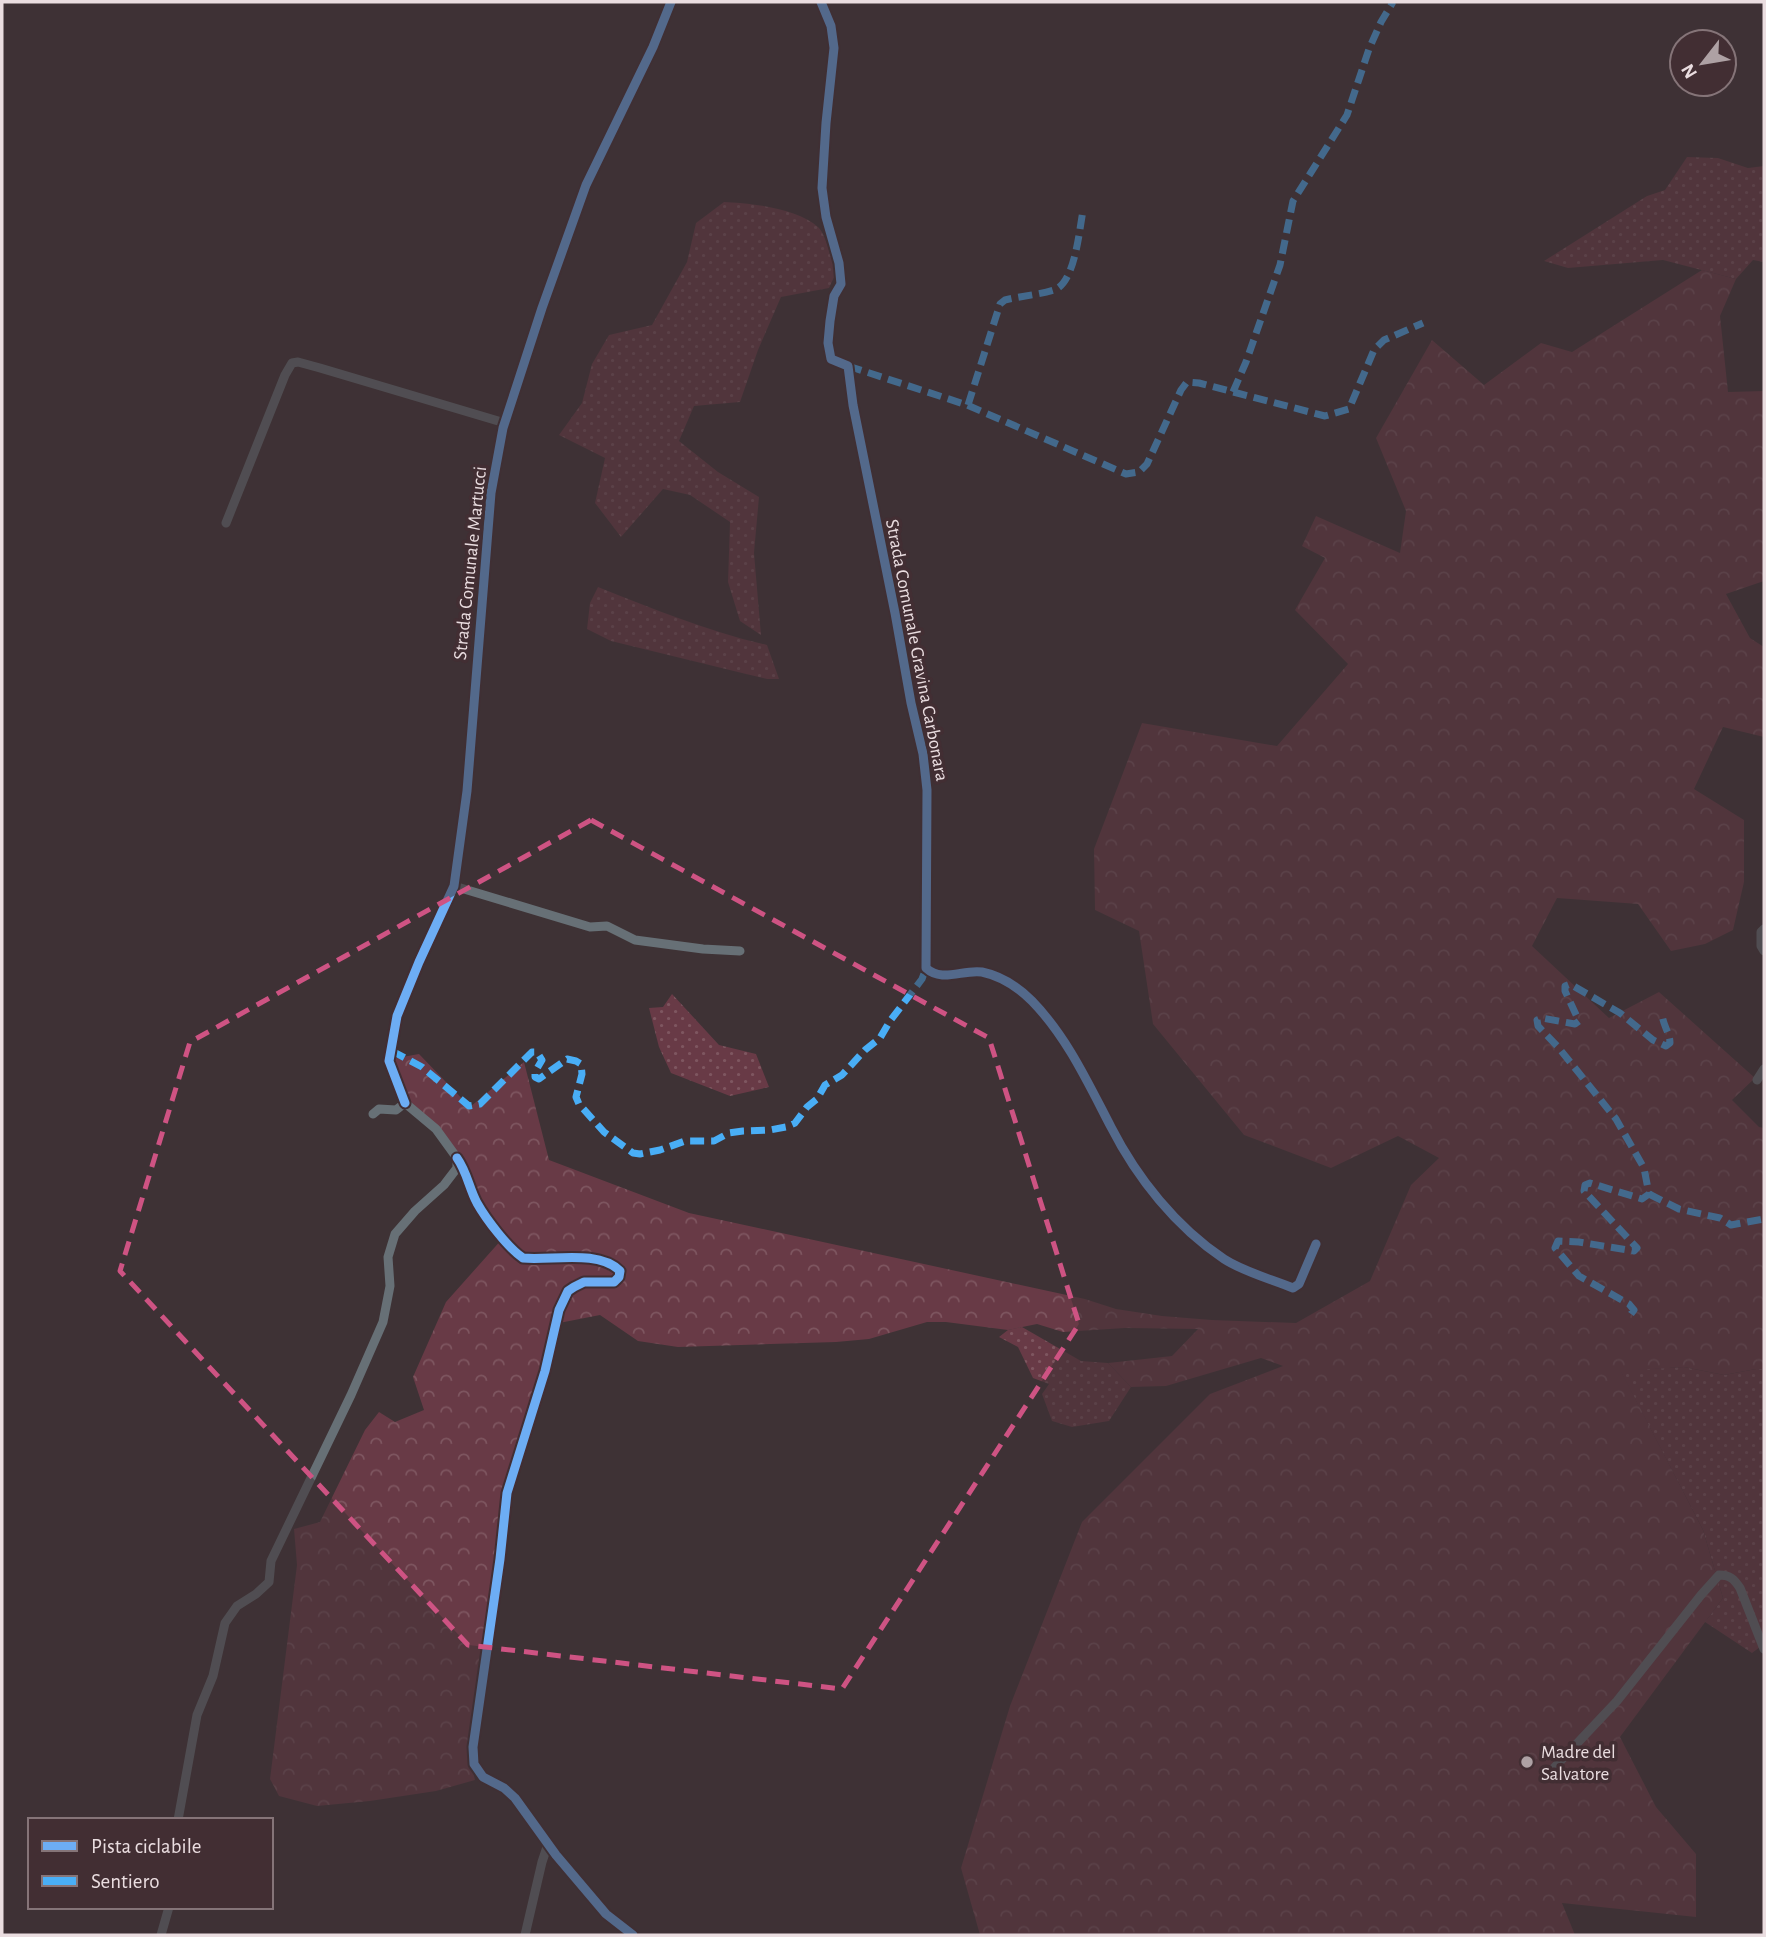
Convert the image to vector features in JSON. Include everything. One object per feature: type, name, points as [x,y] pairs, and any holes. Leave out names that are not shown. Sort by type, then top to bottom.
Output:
[{"type":"street","name":"Strada Comunale Martucci","points":[[405,1103],[389,1064],[397,1016],[454,886],[467,791],[492,493],[505,423],[542,308],[586,186],[653,47],[671,2]]},
{"type":"street","name":"Strada Comunale Gravina Carbonara","points":[[821,2],[831,26],[834,48],[824,136],[822,188],[826,216],[839,262],[841,284],[834,296],[828,343],[831,359],[848,366],[862,452],[923,754],[928,790],[926,968],[939,976],[980,972],[1001,978],[1031,1001],[1060,1036],[1091,1085],[1110,1127],[1148,1189],[1193,1233],[1226,1260],[1293,1288],[1300,1284],[1316,1244]]},
{"type":"street","points":[[226,523],[292,363],[320,368],[505,423]]},
{"type":"street","points":[[454,886],[590,927],[607,926],[635,940],[740,951]]},
{"type":"street","points":[[1764,929],[1761,932],[1761,946],[1764,951]]},
{"type":"street","points":[[1758,1080],[1764,1069]]},
{"type":"street","points":[[373,1114],[379,1109],[396,1110],[405,1103],[431,1123],[465,1170],[477,1204],[512,1249],[523,1258],[566,1257],[595,1260],[615,1265],[620,1271],[620,1277],[614,1282],[584,1282],[574,1287],[568,1291],[559,1310],[541,1382],[507,1493],[474,1736],[474,1764],[483,1777],[505,1788],[515,1798],[548,1844],[606,1914],[633,1935]]},
{"type":"street","points":[[178,1818],[197,1715],[213,1675],[225,1623],[237,1606],[269,1582],[271,1561],[383,1322],[390,1286],[388,1257],[395,1234],[415,1211],[444,1185],[457,1168],[457,1158]]},
{"type":"street","points":[[1552,1770],[1617,1701],[1720,1575],[1727,1575],[1735,1580],[1740,1588],[1764,1648]]},
{"type":"street","points":[[526,1935],[548,1844]]},
{"type":"street","points":[[161,1935],[168,1909]]},
{"type":"highlighted area","points":[[591,820],[989,1038],[1079,1324],[842,1689],[468,1645],[120,1271],[190,1042]]},
{"type":"green space","points":[[1687,157],[1718,158],[1748,168],[1764,166],[1764,262],[1753,260],[1736,279],[1663,260],[1568,268],[1544,261],[1647,196],[1665,190]]},
{"type":"green space","points":[[724,202],[773,208],[799,215],[809,221],[818,227],[824,236],[836,273],[829,288],[781,297],[758,350],[740,402],[694,406],[679,441],[718,472],[759,497],[754,553],[761,635],[740,621],[728,582],[730,522],[690,495],[663,489],[621,537],[595,503],[605,458],[559,435],[582,403],[592,364],[609,335],[652,325],[687,262],[696,223]]},
{"type":"green space","points":[[1702,270],[1736,279],[1720,316],[1728,392],[1764,391],[1764,581],[1726,594],[1750,638],[1764,647],[1764,737],[1723,727],[1694,789],[1744,820],[1744,882],[1733,930],[1705,944],[1671,951],[1638,904],[1557,898],[1532,946],[1609,1018],[1659,992],[1755,1078],[1732,1100],[1759,1127],[1764,1128],[1764,1369],[1724,1375],[1684,1367],[1621,1371],[1703,1530],[1723,1598],[1620,1737],[1656,1807],[1696,1854],[1696,1917],[1562,1903],[1575,1935],[980,1935],[961,1868],[1010,1706],[1082,1522],[1210,1394],[1283,1366],[1261,1358],[1166,1386],[1131,1387],[1108,1363],[1172,1356],[1198,1329],[1125,1328],[1063,1332],[1037,1324],[1008,1330],[927,1322],[869,1339],[678,1347],[638,1341],[600,1315],[554,1324],[520,1441],[498,1550],[469,1752],[475,1780],[436,1791],[317,1806],[279,1796],[270,1779],[297,1565],[294,1529],[320,1522],[365,1430],[379,1412],[395,1422],[424,1410],[413,1377],[446,1302],[503,1238],[477,1205],[459,1164],[433,1127],[403,1101],[386,1060],[419,1054],[470,1107],[524,1062],[549,1160],[689,1213],[1085,1299],[1116,1309],[1212,1320],[1296,1323],[1370,1281],[1411,1185],[1439,1158],[1398,1136],[1331,1168],[1244,1135],[1153,1024],[1139,931],[1095,910],[1094,849],[1142,723],[1277,746],[1348,664],[1295,610],[1325,558],[1302,546],[1316,516],[1400,553],[1406,511],[1376,438],[1432,340],[1484,385],[1541,343],[1572,352]]},
{"type":"green space","points":[[598,587],[703,627],[767,645],[779,679],[767,679],[611,641],[587,629],[590,603]]},
{"type":"green space","points":[[672,994],[719,1045],[756,1054],[769,1087],[730,1096],[671,1073],[659,1047],[649,1008],[663,1007]]},
{"type":"green space","points":[[1022,1327],[1081,1361],[1108,1363],[1131,1387],[1109,1421],[1072,1427],[1052,1421],[1042,1394],[1049,1384],[1033,1378],[1018,1347],[999,1337],[1008,1330]]},
{"type":"green space","points":[[1684,1367],[1724,1375],[1764,1369],[1764,1644],[1752,1653],[1705,1622],[1723,1598],[1703,1530],[1620,1370]]},
{"type":"marked path","points":[[1233,392],[1280,265],[1293,201],[1347,115],[1369,49],[1393,2]]},
{"type":"marked path","points":[[968,405],[1000,304],[1005,300],[1048,292],[1061,285],[1067,278],[1075,255],[1083,211]]},
{"type":"marked path","points":[[848,366],[967,405],[1126,474],[1139,472],[1147,464],[1187,382],[1325,416],[1349,409],[1374,350],[1384,340],[1423,323]]},
{"type":"marked path","points":[[392,1051],[422,1067],[469,1106],[480,1104],[532,1052],[537,1052],[542,1060],[535,1072],[535,1077],[539,1079],[567,1059],[576,1061],[581,1064],[582,1074],[576,1097],[579,1104],[604,1132],[633,1153],[640,1154],[685,1141],[714,1141],[729,1133],[770,1130],[795,1123],[817,1099],[825,1085],[842,1075],[880,1038],[922,979],[926,968]]},
{"type":"marked path","points":[[1631,1314],[1634,1310],[1629,1304],[1579,1276],[1555,1248],[1558,1241],[1634,1251],[1637,1248],[1584,1191],[1585,1185],[1590,1183],[1642,1199],[1649,1194],[1644,1168],[1616,1119],[1538,1026],[1537,1020],[1542,1018],[1575,1024],[1579,1021],[1565,991],[1565,986],[1570,984],[1620,1013],[1653,1040],[1666,1046],[1670,1039],[1662,1014]]},
{"type":"marked path","points":[[1649,1194],[1679,1209],[1720,1218],[1731,1225],[1764,1219]]},
{"type":"cycle path","points":[[405,1103],[389,1061],[397,1016],[454,886],[467,791],[491,493],[503,428],[586,185],[653,47],[671,2]]},
{"type":"cycle path","points":[[821,2],[831,26],[834,48],[822,188],[826,217],[839,263],[841,284],[834,296],[828,343],[831,359],[848,366],[853,405],[923,754],[927,790],[926,968],[939,975],[982,972],[996,976],[1032,1001],[1066,1045],[1121,1146],[1146,1183],[1174,1217],[1224,1259],[1249,1272],[1293,1288],[1299,1284],[1316,1244]]},
{"type":"cycle path","points":[[457,1158],[481,1210],[504,1240],[523,1258],[587,1258],[611,1264],[620,1271],[614,1282],[584,1282],[574,1287],[568,1291],[559,1310],[545,1371],[507,1493],[473,1747],[474,1764],[483,1777],[504,1788],[515,1798],[556,1855],[606,1914],[633,1935]]},
{"type":"place","name":"Madre del Salvatore","points":[[1527,1762]]}]
